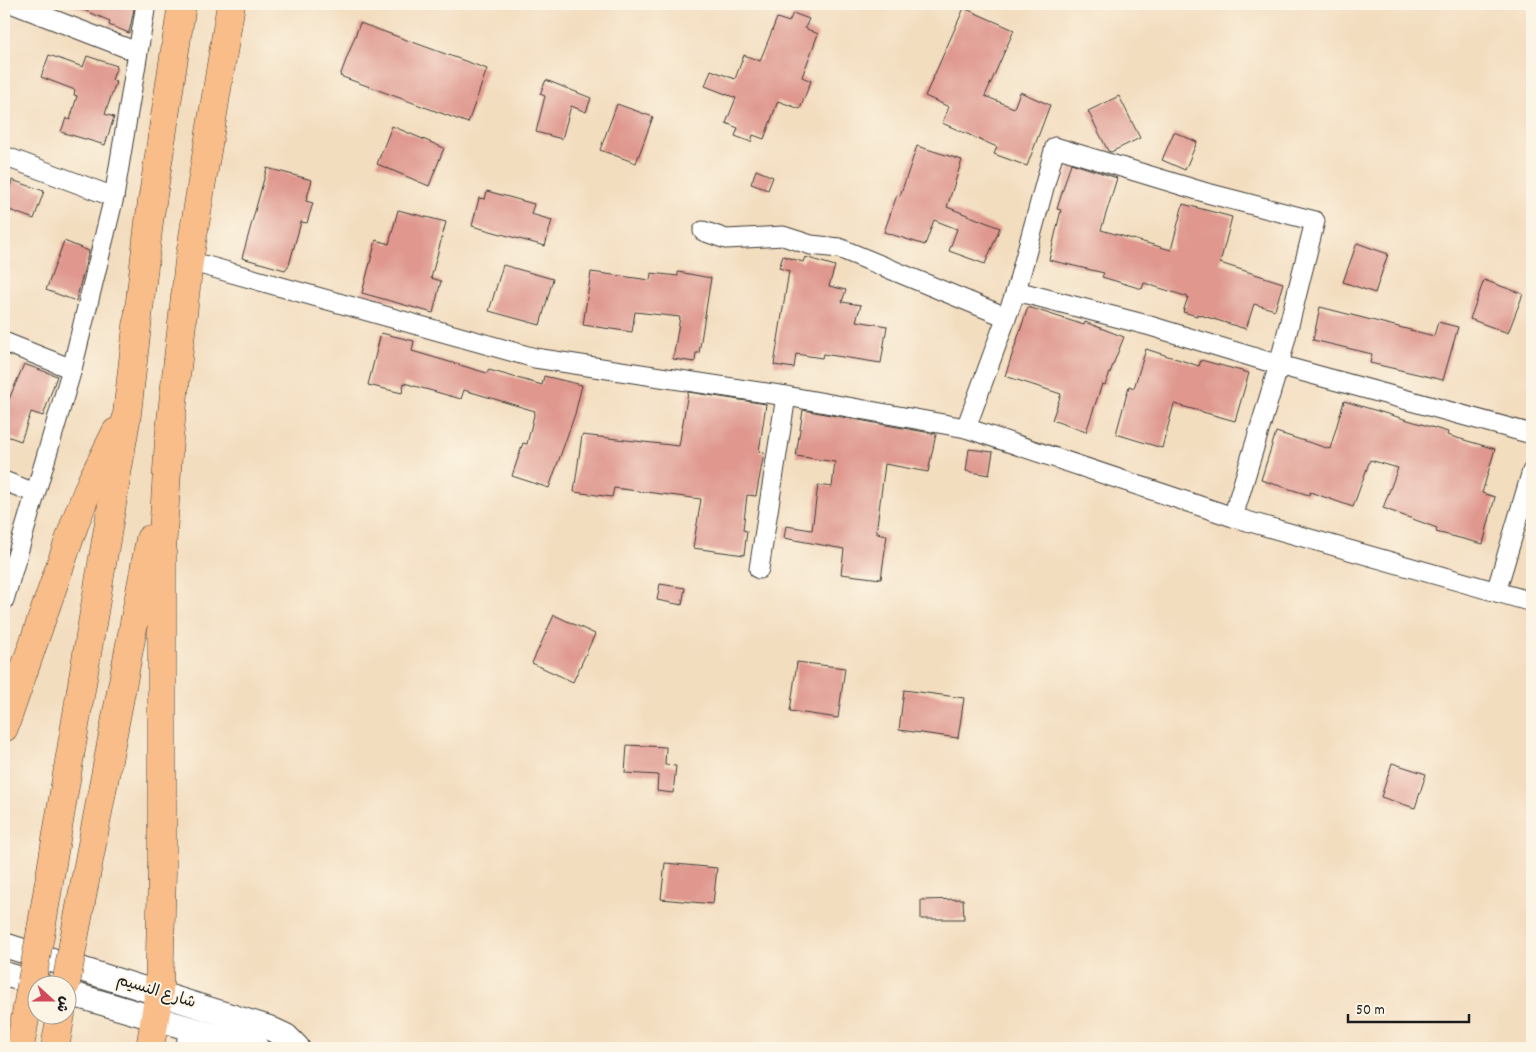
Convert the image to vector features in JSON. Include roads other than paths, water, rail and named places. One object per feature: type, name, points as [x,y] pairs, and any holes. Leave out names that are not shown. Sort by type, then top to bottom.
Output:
[{"type":"highway","points":[[20,1048],[127,414],[149,222],[182,4]]},
{"type":"highway","points":[[150,1048],[157,1006],[162,871],[162,550],[169,439],[189,260],[230,4]]},
{"type":"highway","points":[[4,728],[76,520],[107,446],[127,414]]},
{"type":"highway","points":[[68,974],[169,439]]},
{"type":"highway","points":[[55,1048],[59,1024]]},
{"type":"street","points":[[13,4],[137,52]]},
{"type":"street","points":[[4,600],[72,369],[114,197],[146,4]]},
{"type":"street","points":[[966,428],[1016,291],[1055,147],[1206,192],[1314,221],[1279,364],[1233,517]]},
{"type":"street","points":[[4,156],[114,197]]},
{"type":"street","points":[[703,231],[726,239],[783,236],[811,244],[839,248],[1006,317]]},
{"type":"street","points":[[189,260],[535,358],[786,396],[966,428],[1233,517],[1532,602]]},
{"type":"street","points":[[1016,291],[1147,325],[1279,364],[1532,434]]},
{"type":"street","points":[[4,342],[72,369]]},
{"type":"street","points":[[759,569],[786,396]]},
{"type":"street","points":[[1496,592],[1532,471]]},
{"type":"street","points":[[4,481],[35,493]]},
{"type":"street","name":"شارع النسيم","points":[[4,945],[157,1006],[187,1039],[257,1048]]},
{"type":"street","points":[[4,974],[28,981]]},
{"type":"street","name":"شارع النسيم","points":[[78,994],[157,1006],[269,1028],[286,1036],[297,1048]]}]
